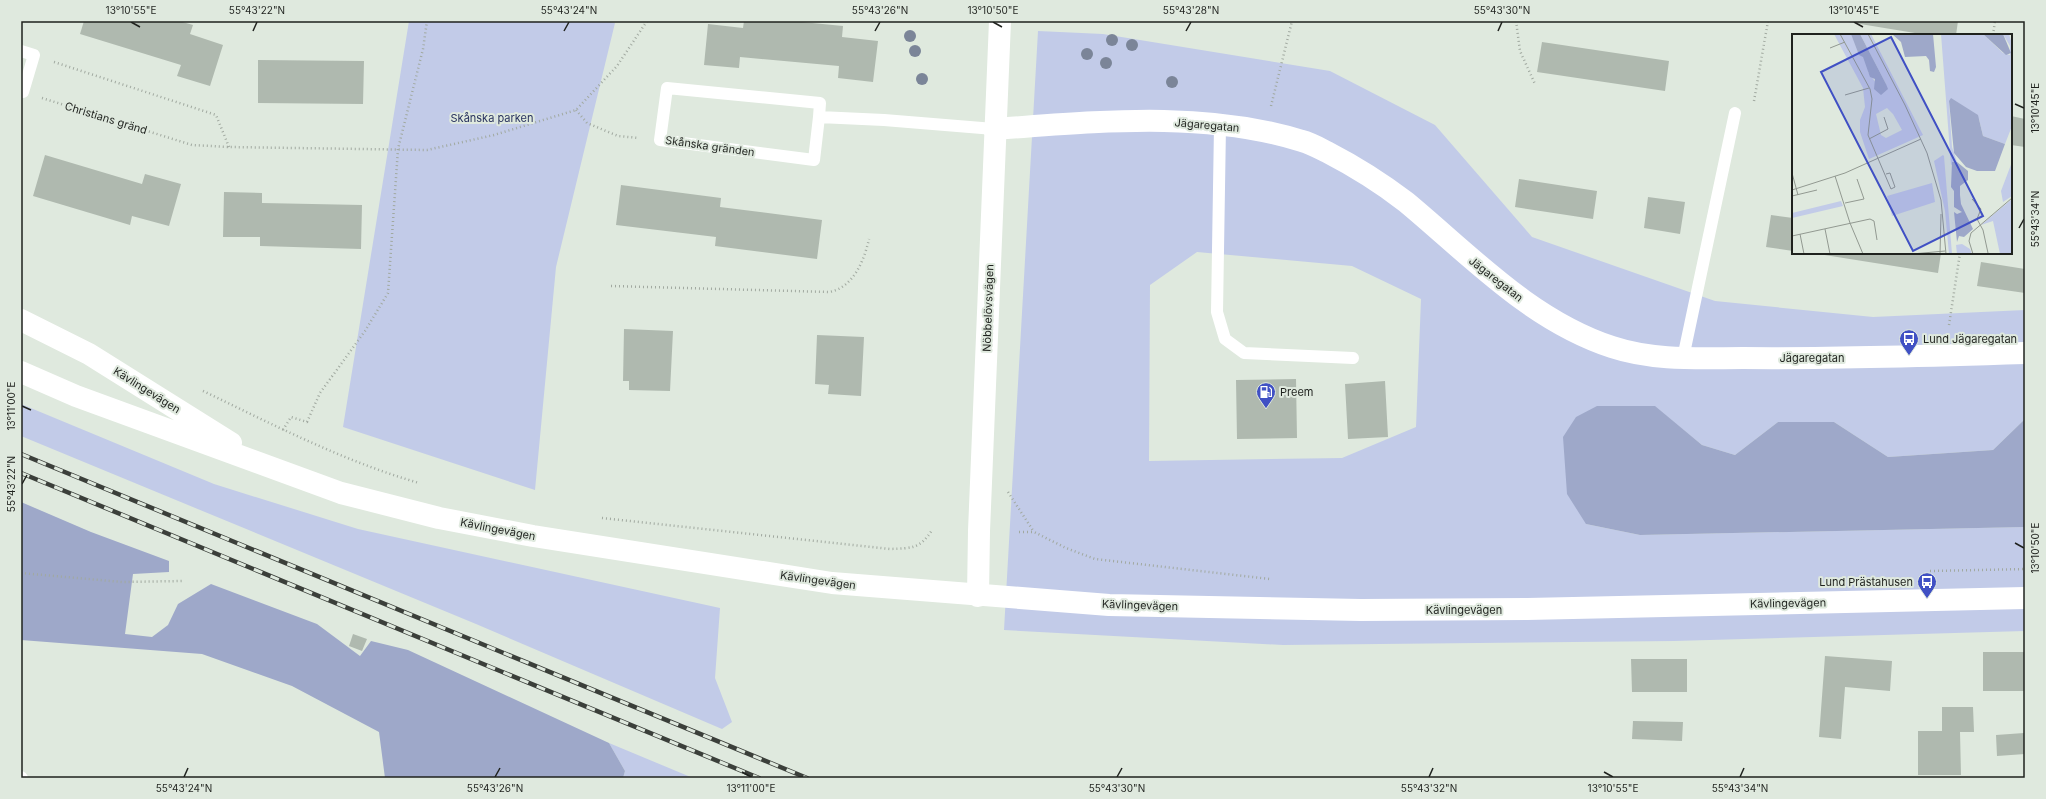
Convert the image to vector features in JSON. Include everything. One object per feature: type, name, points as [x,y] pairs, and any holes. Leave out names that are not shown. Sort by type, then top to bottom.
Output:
[{"type":"main road","name":"Nöbbelövsvägen","points":[[978,596],[979,531],[994,129],[1000,21]]},
{"type":"main road","name":"Jägaregatan","points":[[994,129],[1124,121],[1175,122],[1265,131],[1305,141],[1363,170],[1406,203],[1452,243],[1534,309],[1574,332],[1614,348],[1669,358],[1834,359],[2025,353]]},
{"type":"main road","name":"Kävlingevägen","points":[[21,320],[88,354],[270,467]]},
{"type":"main road","name":"Kävlingevägen","points":[[21,372],[76,396],[341,493],[439,518],[533,536],[832,583],[978,596],[1109,605],[1361,610],[1527,609],[2025,598]]},
{"type":"lane","points":[[21,51],[34,55],[23,92]]},
{"type":"lane","name":"Skånska gränden","points":[[667,88],[820,103],[819,117],[814,160],[660,140],[667,88]]},
{"type":"lane","points":[[1683,358],[1735,113]]},
{"type":"lane","points":[[819,117],[884,120],[994,129]]},
{"type":"lane","points":[[1220,126],[1217,312],[1225,339],[1244,353],[1354,358]]},
{"type":"path","points":[[283,430],[291,416],[307,422],[320,393],[365,331],[388,293],[398,149],[423,49],[427,21]]},
{"type":"path","points":[[647,21],[617,66],[576,110],[586,123],[618,136],[660,140]]},
{"type":"path","points":[[1265,131],[1292,21]]},
{"type":"path","points":[[1516,21],[1520,51],[1535,84]]},
{"type":"path","points":[[1753,107],[1768,21]]},
{"type":"path","points":[[1993,34],[1995,21]]},
{"type":"path","points":[[34,55],[216,115],[229,147]]},
{"type":"path","name":"Christians gränd","points":[[23,92],[192,144],[229,147],[427,150],[494,135],[576,110]]},
{"type":"path","points":[[611,286],[828,292],[838,291],[849,282],[858,269],[865,256],[869,239]]},
{"type":"path","points":[[1949,325],[1960,254]]},
{"type":"path","points":[[197,389],[323,449],[385,473],[422,484]]},
{"type":"path","points":[[600,518],[890,549],[910,548],[925,541],[932,530]]},
{"type":"path","points":[[1019,532],[1034,532],[1066,548],[1095,559],[1277,580]]},
{"type":"path","points":[[1928,571],[2025,569]]},
{"type":"path","points":[[21,573],[122,582],[182,582]]},
{"type":"green space","name":"Skånska parken","points":[[409,21],[606,21],[615,23],[556,267],[535,490],[343,427]]},
{"type":"green space","points":[[1038,31],[1103,34],[1330,71],[1435,125],[1532,237],[1715,301],[1873,317],[2025,310],[2025,419],[1993,450],[1888,457],[1834,422],[1778,422],[1735,455],[1702,445],[1654,406],[1597,406],[1586,524],[1640,535],[2025,527],[2025,631],[1674,641],[1283,645],[1004,630]],"holes":[[[1197,252],[1352,266],[1421,299],[1416,427],[1342,458],[1149,461],[1150,285]]]},
{"type":"green space","points":[[21,404],[214,484],[358,529],[720,608],[715,678],[732,722],[722,729],[476,624],[21,436]]},
{"type":"green space","points":[[609,743],[693,778],[623,778],[625,771]]},
{"type":"shaded area","points":[[1597,406],[1655,406],[1702,445],[1735,455],[1778,422],[1834,422],[1888,457],[1993,450],[2025,419],[2025,527],[1640,535],[1586,524],[1567,494],[1563,437],[1576,417]]},
{"type":"shaded area","points":[[21,502],[91,532],[169,561],[169,572],[133,574],[125,634],[152,637],[168,625],[178,604],[211,584],[317,624],[360,656],[371,641],[408,650],[609,743],[625,771],[623,778],[385,778],[379,732],[292,686],[202,654],[21,640]]},
{"type":"building","points":[[84,21],[179,21],[193,25],[190,34],[223,45],[210,86],[177,76],[181,65],[80,34]]},
{"type":"building","points":[[744,21],[792,21],[843,26],[842,37],[878,41],[873,82],[838,78],[839,66],[740,57],[739,68],[704,65],[708,24],[743,28]]},
{"type":"building","points":[[1842,21],[1958,21],[1956,34],[1921,34]]},
{"type":"building","points":[[1542,42],[1669,61],[1665,91],[1537,72]]},
{"type":"building","points":[[258,60],[364,61],[363,104],[258,103]]},
{"type":"building","points":[[2012,116],[2025,119],[2025,147],[2012,145]]},
{"type":"building","points":[[45,155],[142,184],[145,174],[181,184],[169,226],[132,216],[130,225],[33,196]]},
{"type":"building","points":[[1519,179],[1597,191],[1593,219],[1515,207]]},
{"type":"building","points":[[621,185],[721,198],[720,207],[822,220],[817,259],[715,246],[716,237],[616,225]]},
{"type":"building","points":[[224,192],[262,193],[262,203],[362,205],[361,249],[260,246],[260,237],[223,237]]},
{"type":"building","points":[[1648,197],[1685,202],[1680,234],[1644,228]]},
{"type":"building","points":[[1771,215],[1792,218],[1792,251],[1766,247]]},
{"type":"building","points":[[1818,254],[1941,254],[1938,273]]},
{"type":"building","points":[[1981,262],[2025,269],[2025,293],[1977,286]]},
{"type":"building","points":[[624,329],[673,331],[670,391],[629,390],[629,381],[623,381]]},
{"type":"building","points":[[817,335],[864,337],[861,396],[828,394],[829,385],[815,384]]},
{"type":"building","name":"Preem","points":[[1296,379],[1297,438],[1237,439],[1236,380]]},
{"type":"building","points":[[1385,381],[1388,437],[1348,439],[1345,384]]},
{"type":"building","points":[[353,634],[367,639],[362,651],[349,646]]},
{"type":"building","points":[[1983,652],[2025,652],[2025,691],[1983,691]]},
{"type":"building","points":[[1825,656],[1892,661],[1890,691],[1845,687],[1841,739],[1819,737]]},
{"type":"building","points":[[1631,659],[1687,659],[1687,692],[1632,692]]},
{"type":"building","points":[[1942,707],[1973,707],[1974,732],[1960,732],[1961,775],[1918,775],[1918,731],[1942,731]]},
{"type":"building","points":[[1633,721],[1683,722],[1682,741],[1632,739]]},
{"type":"building","points":[[2024,733],[2025,754],[1997,756],[1996,735]]},
{"type":"railway","points":[[21,454],[807,778]]},
{"type":"railway","points":[[21,473],[759,778]]},
{"type":"place","name":"Lund Jägaregatan","points":[[1909,356]]},
{"type":"place","name":"Preem","points":[[1266,409]]},
{"type":"place","name":"Lund Prästahusen","points":[[1927,599]]}]
